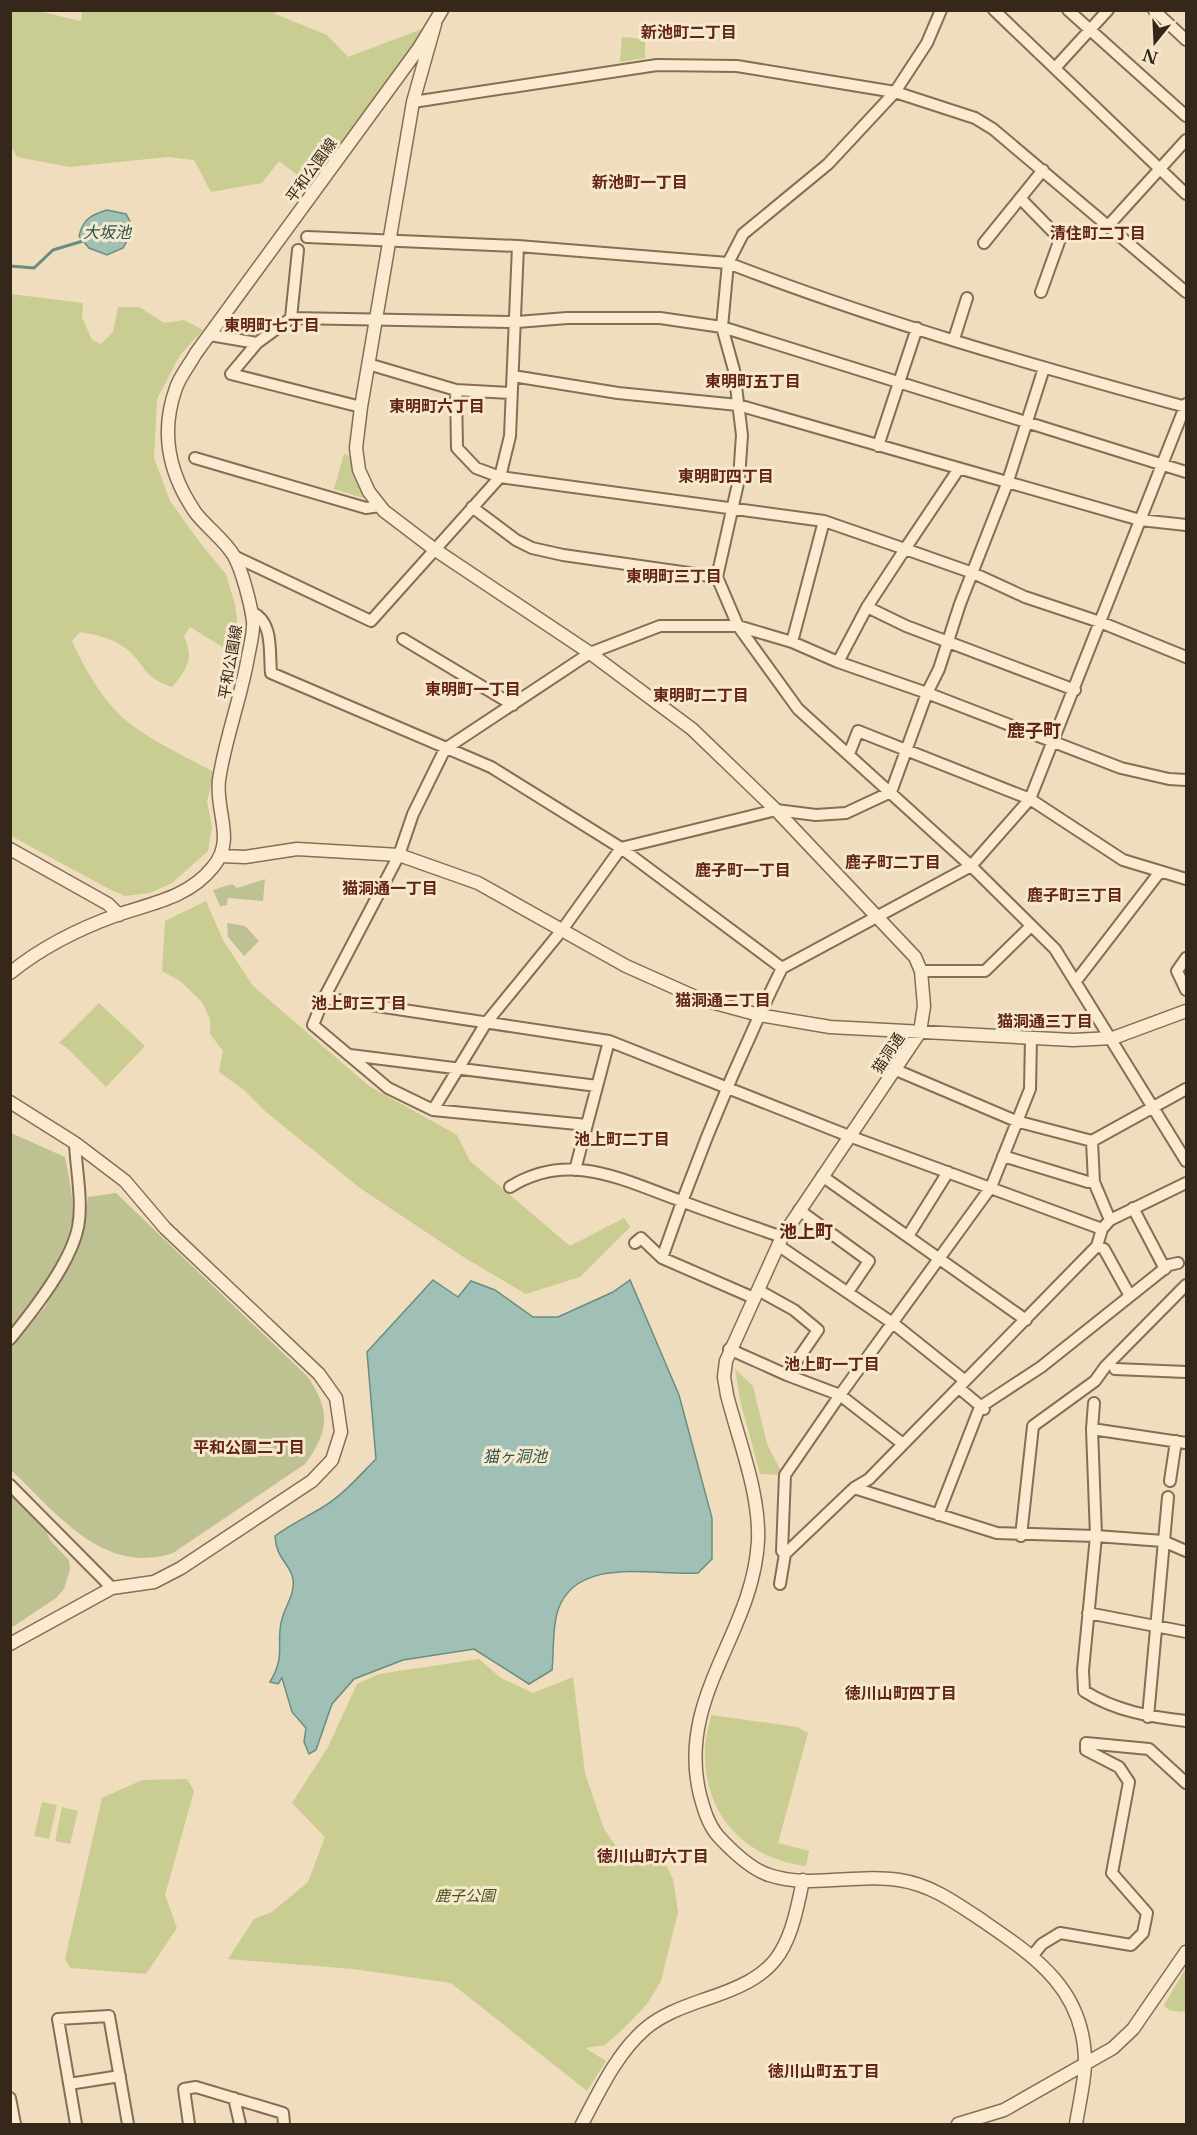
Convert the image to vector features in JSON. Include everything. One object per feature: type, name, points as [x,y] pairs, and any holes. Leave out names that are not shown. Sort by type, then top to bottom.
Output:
[{"type":"street","name":"平和公園線","points":[[221,856],[225,832],[219,782],[243,684],[253,624],[234,556],[196,513],[182,490],[170,459],[167,436],[176,386],[210,334],[435,24],[442,10]]},
{"type":"street","points":[[941,10],[927,43],[895,92],[828,165],[743,234],[728,263],[722,327],[734,370],[742,435],[740,468],[717,577],[738,626],[798,709],[971,866],[1055,949],[1113,1038],[1186,1161]]},
{"type":"street","points":[[994,10],[1186,194]]},
{"type":"street","points":[[1068,10],[1186,116]]},
{"type":"street","points":[[1055,68],[1108,10]]},
{"type":"street","points":[[1154,10],[1186,40]]},
{"type":"street","points":[[10,973],[50,945],[119,915],[156,905],[181,893],[212,868],[221,856],[245,857],[267,851],[297,849],[399,855],[478,883],[626,966],[699,999],[759,1015],[830,1028],[920,1032],[924,1006],[921,971],[915,957],[776,810],[692,729],[590,653],[434,549],[380,506],[369,492],[359,470],[356,448],[361,406],[374,319],[413,102],[435,24]]},
{"type":"street","points":[[413,102],[657,65],[737,66],[895,92],[975,118],[1010,141],[1186,292]]},
{"type":"street","points":[[1108,226],[1186,140]]},
{"type":"street","points":[[984,243],[1043,170]]},
{"type":"street","points":[[1020,198],[1060,239],[1041,292]]},
{"type":"street","points":[[307,237],[518,246],[728,263],[783,284],[1044,368],[1186,406],[1030,799],[971,866],[879,918],[782,968],[728,1087],[681,1201],[662,1258]]},
{"type":"street","points":[[234,556],[371,621],[500,477],[510,436],[517,322],[518,246]]},
{"type":"street","points":[[291,318],[298,250]]},
{"type":"street","points":[[954,339],[967,297]]},
{"type":"street","points":[[361,406],[231,374],[257,343],[291,318],[517,322],[567,318],[660,318],[722,327],[1186,472]]},
{"type":"street","points":[[878,446],[917,328]]},
{"type":"street","points":[[210,334],[257,343]]},
{"type":"street","points":[[368,364],[456,390],[512,393]]},
{"type":"street","points":[[433,1110],[486,1023],[562,930],[621,848],[776,810],[816,815],[846,813],[891,792],[1007,484],[1044,368]]},
{"type":"street","points":[[513,376],[618,393],[738,405],[958,470],[1140,520],[1186,525]]},
{"type":"street","points":[[456,390],[457,448],[476,468],[500,477],[824,520],[973,573],[1025,597],[1100,622],[1186,657]]},
{"type":"street","points":[[195,458],[366,508],[380,506]]},
{"type":"street","points":[[838,662],[867,607],[958,470]]},
{"type":"street","points":[[472,507],[516,540],[532,548],[563,555],[717,577]]},
{"type":"street","points":[[792,642],[824,520]]},
{"type":"street","points":[[867,607],[948,642],[1075,690]]},
{"type":"street","points":[[251,612],[260,615],[267,625],[271,673],[491,767],[621,848],[782,968]]},
{"type":"street","points":[[587,1125],[433,1110],[388,1088],[313,1025],[324,998],[399,855],[413,814],[445,749],[590,653],[660,626],[738,626],[792,642],[838,662],[927,693],[1121,768],[1169,779],[1186,780]]},
{"type":"street","points":[[403,639],[513,705]]},
{"type":"street","points":[[849,754],[858,731],[908,749],[1030,799],[1124,860],[1159,873],[1186,879]]},
{"type":"street","points":[[10,849],[103,901],[119,915]]},
{"type":"street","points":[[1076,981],[1159,873]]},
{"type":"street","points":[[921,971],[985,971],[1031,926]]},
{"type":"street","points":[[1186,958],[1177,971],[1186,990]]},
{"type":"street","points":[[324,998],[609,1041],[849,1136],[1102,1229]]},
{"type":"street","name":"猫洞通","points":[[1076,2124],[1085,2065],[1082,2036],[1067,1995],[1033,1955],[938,1891],[902,1880],[868,1876],[802,1880],[769,1875],[734,1852],[716,1833],[705,1813],[694,1761],[700,1709],[754,1576],[758,1541],[757,1509],[724,1377],[729,1349],[780,1242],[799,1210],[920,1032],[1073,1040],[1113,1038],[1186,1011]]},
{"type":"street","points":[[785,1554],[782,1551],[785,1475],[840,1395],[941,1260],[991,1187],[1030,1089],[1031,1038]]},
{"type":"street","points":[[575,1170],[609,1041]]},
{"type":"street","points":[[350,1055],[597,1086]]},
{"type":"street","points":[[896,1070],[1016,1121],[1092,1141],[1153,1105],[1186,1089]]},
{"type":"street","points":[[10,1102],[75,1143],[125,1181],[165,1227],[319,1374],[336,1398],[341,1432],[332,1460],[312,1481],[181,1568],[154,1582],[112,1588],[10,1644]]},
{"type":"street","points":[[1092,1141],[1094,1182],[1110,1220]]},
{"type":"street","points":[[10,1339],[36,1307],[62,1265],[78,1227],[75,1143]]},
{"type":"street","points":[[1003,1156],[1094,1182]]},
{"type":"street","points":[[510,1187],[538,1172],[575,1170],[606,1173],[780,1242],[894,1324],[961,1384],[982,1408]]},
{"type":"street","points":[[908,1236],[948,1172]]},
{"type":"street","points":[[822,1176],[1026,1320]]},
{"type":"street","points":[[780,1584],[785,1554],[854,1488],[869,1479],[1026,1320],[1097,1246],[1102,1229],[1110,1220],[1186,1183]]},
{"type":"street","points":[[1133,1208],[1165,1269]]},
{"type":"street","points":[[799,1210],[869,1261],[848,1292]]},
{"type":"street","points":[[635,1243],[641,1239],[662,1258],[794,1310],[818,1330],[787,1375]]},
{"type":"street","points":[[1097,1246],[1104,1249],[1130,1296]]},
{"type":"street","points":[[938,1515],[982,1408],[1041,1367],[1165,1269],[1178,1263]]},
{"type":"street","points":[[1021,1536],[1033,1426],[1095,1381],[1105,1367],[1186,1285]]},
{"type":"street","points":[[729,1349],[787,1375],[840,1395],[903,1444]]},
{"type":"street","points":[[1115,1369],[1186,1372]]},
{"type":"street","points":[[1095,1403],[1092,1429],[1096,1536],[1083,1670],[1084,1690],[1096,1699],[1148,1717],[1186,1721]]},
{"type":"street","points":[[1092,1429],[1181,1442],[1170,1481]]},
{"type":"street","points":[[10,1485],[112,1588]]},
{"type":"street","points":[[854,1488],[997,1533],[1021,1536],[1096,1536],[1163,1541],[1186,1551]]},
{"type":"street","points":[[1148,1717],[1168,1497]]},
{"type":"street","points":[[1088,1613],[1186,1632]]},
{"type":"street","points":[[1033,1955],[1042,1944],[1060,1934],[1131,1944],[1143,1933],[1147,1913],[1112,1873],[1129,1782],[1119,1767],[1086,1750],[1086,1743],[1149,1749],[1186,1783]]},
{"type":"street","points":[[582,2124],[614,2067],[645,2028],[691,2004],[732,1991],[766,1972],[781,1952],[790,1929],[802,1880]]},
{"type":"street","points":[[958,2124],[1004,2110],[1113,2048],[1133,2030],[1186,1952]]},
{"type":"street","points":[[76,2124],[58,2019],[109,2016],[128,2124]]},
{"type":"street","points":[[69,2084],[120,2076]]},
{"type":"street","points":[[189,2124],[184,2089],[196,2086],[283,2113],[284,2124]]},
{"type":"street","points":[[10,2098],[15,2124]]},
{"type":"street","points":[[234,2098],[240,2124]]},
{"type":"green space","points":[[11,11],[38,11],[81,21],[82,11],[277,11],[275,14],[327,35],[348,57],[435,24],[314,188],[279,161],[262,183],[211,192],[194,160],[168,157],[69,167],[17,157],[11,146]]},
{"type":"green space","points":[[622,37],[645,39],[645,58],[620,62]]},
{"type":"green space","points":[[11,294],[83,303],[82,317],[92,340],[101,344],[113,332],[118,307],[139,307],[164,323],[184,320],[203,330],[180,355],[157,399],[154,458],[170,501],[226,574],[235,605],[239,633],[237,656],[190,627],[184,636],[189,651],[188,663],[172,687],[156,680],[129,651],[112,641],[80,632],[72,641],[92,679],[119,714],[151,738],[214,772],[207,802],[212,827],[208,851],[172,883],[150,893],[125,896],[11,836]]},
{"type":"green space","points":[[344,454],[353,457],[363,498],[334,489]]},
{"type":"green space","points":[[265,879],[263,901],[228,898],[227,905],[220,906],[213,890],[232,884],[237,888]]},
{"type":"green space","points":[[206,901],[223,940],[253,986],[369,1086],[457,1135],[470,1161],[570,1246],[624,1218],[630,1227],[580,1277],[526,1294],[465,1258],[360,1188],[266,1112],[244,1090],[219,1072],[223,1051],[210,1034],[210,1019],[202,1002],[180,981],[162,971],[165,921]]},
{"type":"green space","points":[[227,923],[245,926],[259,941],[244,956],[228,937]]},
{"type":"green space","points":[[99,1003],[145,1046],[106,1087],[66,1047],[59,1043]]},
{"type":"green space","points":[[11,1133],[65,1157],[73,1209],[67,1240],[54,1268],[11,1330]]},
{"type":"green space","points":[[116,1193],[308,1377],[321,1401],[324,1421],[319,1441],[305,1464],[173,1553],[148,1558],[125,1556],[103,1548],[83,1536],[11,1470],[10,1348],[45,1307],[67,1267],[82,1235],[88,1197]]},
{"type":"green space","points":[[735,1369],[753,1386],[767,1444],[783,1475],[760,1474],[740,1400]]},
{"type":"green space","points":[[10,1490],[42,1521],[50,1540],[69,1560],[70,1569],[64,1589],[56,1598],[11,1628]]},
{"type":"green space","name":"鹿子公園","points":[[479,1659],[501,1678],[533,1693],[573,1677],[585,1773],[604,1829],[627,1862],[659,1852],[673,1879],[678,1912],[661,1981],[647,2004],[605,2045],[585,2048],[606,2061],[587,2091],[451,1983],[353,1969],[228,1959],[254,1919],[272,1912],[308,1882],[325,1837],[292,1803],[328,1747],[357,1684],[379,1674]]},
{"type":"green space","points":[[711,1715],[797,1727],[808,1733],[778,1843],[809,1851],[806,1866],[764,1854],[732,1830],[720,1813],[712,1795],[707,1774],[705,1746]]},
{"type":"green space","points":[[187,1779],[194,1791],[165,1895],[177,1928],[146,1974],[70,1968],[65,1959],[102,1798],[142,1780]]},
{"type":"green space","points":[[42,1802],[57,1805],[49,1839],[34,1836]]},
{"type":"green space","points":[[62,1807],[78,1811],[70,1844],[55,1841]]},
{"type":"green space","points":[[1186,1968],[1186,2010],[1181,2012],[1169,2010],[1164,2005]]},
{"type":"water","name":"大坂池","points":[[107,210],[126,214],[134,229],[123,248],[107,255],[89,248],[79,236],[88,219]]},
{"type":"water","name":"猫ヶ洞池","points":[[433,1280],[458,1297],[471,1281],[495,1290],[533,1317],[558,1317],[613,1292],[630,1280],[679,1395],[712,1518],[712,1559],[698,1573],[619,1572],[599,1575],[582,1581],[568,1593],[558,1610],[552,1670],[529,1684],[474,1649],[403,1660],[354,1679],[332,1704],[316,1750],[309,1754],[304,1742],[306,1728],[292,1712],[282,1678],[278,1684],[270,1682],[278,1663],[280,1627],[293,1585],[293,1579],[280,1555],[275,1536],[337,1497],[376,1459],[367,1352]]},
{"type":"waterway","points":[[10,266],[34,268],[53,250],[83,241]]},
{"type":"district","name":"新池町二丁目","points":[[689,32]]},
{"type":"district","name":"新池町一丁目","points":[[640,182]]},
{"type":"district","name":"清住町二丁目","points":[[1098,233]]},
{"type":"district","name":"東明町七丁目","points":[[272,325]]},
{"type":"district","name":"東明町五丁目","points":[[753,381]]},
{"type":"district","name":"東明町六丁目","points":[[437,406]]},
{"type":"district","name":"東明町四丁目","points":[[726,476]]},
{"type":"district","name":"東明町三丁目","points":[[674,576]]},
{"type":"district","name":"東明町一丁目","points":[[473,689]]},
{"type":"district","name":"東明町二丁目","points":[[701,695]]},
{"type":"district","name":"鹿子町","points":[[1034,731]]},
{"type":"district","name":"鹿子町二丁目","points":[[893,862]]},
{"type":"district","name":"鹿子町一丁目","points":[[743,870]]},
{"type":"district","name":"猫洞通一丁目","points":[[390,888]]},
{"type":"district","name":"鹿子町三丁目","points":[[1075,895]]},
{"type":"district","name":"猫洞通二丁目","points":[[723,1000]]},
{"type":"district","name":"池上町三丁目","points":[[359,1003]]},
{"type":"district","name":"猫洞通三丁目","points":[[1045,1021]]},
{"type":"district","name":"池上町二丁目","points":[[622,1139]]},
{"type":"district","name":"池上町","points":[[806,1232]]},
{"type":"district","name":"池上町一丁目","points":[[832,1364]]},
{"type":"district","name":"平和公園二丁目","points":[[249,1447]]},
{"type":"district","name":"徳川山町四丁目","points":[[901,1693]]},
{"type":"district","name":"徳川山町六丁目","points":[[653,1856]]},
{"type":"district","name":"徳川山町五丁目","points":[[824,2071]]}]
